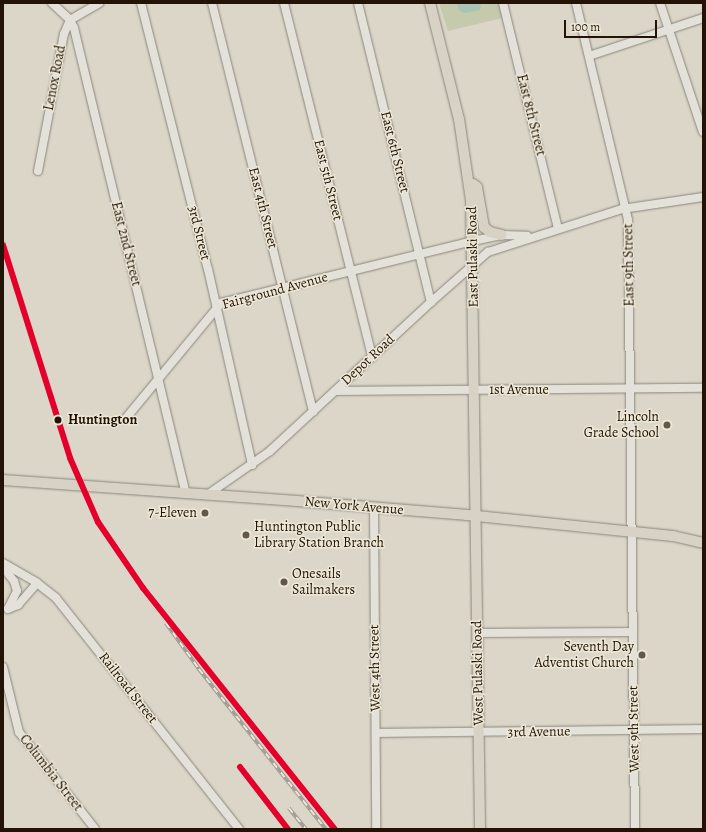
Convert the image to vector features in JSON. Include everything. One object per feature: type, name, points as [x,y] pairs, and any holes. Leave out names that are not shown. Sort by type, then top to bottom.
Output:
[{"type":"main road","name":"East Pulaski Road","points":[[430,3],[459,119],[470,181],[474,264],[476,516]]},
{"type":"main road","points":[[470,181],[477,187],[484,227],[490,232],[502,235]]},
{"type":"main road","name":"New York Avenue","points":[[3,480],[476,516],[673,536],[703,543]]},
{"type":"main road","name":"West Pulaski Road","points":[[476,516],[480,829]]},
{"type":"street","points":[[52,3],[70,20],[99,3]]},
{"type":"street","name":"3rd Street","points":[[141,3],[203,247],[215,308],[252,465]]},
{"type":"street","name":"East 4th Street","points":[[212,3],[313,412]]},
{"type":"street","name":"East 5th Street","points":[[284,3],[372,357]]},
{"type":"street","name":"East 6th Street","points":[[358,3],[431,302]]},
{"type":"street","name":"East 8th Street","points":[[503,3],[558,228]]},
{"type":"street","name":"East 9th Street","points":[[576,3],[626,208],[631,388],[632,532]]},
{"type":"street","points":[[660,3],[703,132]]},
{"type":"street","points":[[589,56],[703,18]]},
{"type":"street","name":"Lenox Road","points":[[38,171],[60,48],[70,20]]},
{"type":"street","name":"East 2nd Street","points":[[70,20],[159,377],[186,493]]},
{"type":"street","name":"Depot Road","points":[[207,495],[252,465],[313,412],[431,302],[488,252],[558,228],[626,208],[703,197]]},
{"type":"street","name":"Depot Road","points":[[473,241],[502,235],[534,236]]},
{"type":"street","name":"Fairground Avenue","points":[[126,418],[215,308],[221,303],[283,289],[473,241]]},
{"type":"street","name":"1st Avenue","points":[[335,391],[703,388]]},
{"type":"street","name":"West 4th Street","points":[[374,508],[376,829]]},
{"type":"street","name":"West 9th Street","points":[[632,532],[635,829]]},
{"type":"street","name":"Railroad Street","points":[[3,563],[37,583],[64,607],[239,829]]},
{"type":"street","points":[[3,567],[14,581],[17,591],[5,609]]},
{"type":"street","points":[[5,609],[18,605],[37,583]]},
{"type":"street","points":[[478,633],[632,632]]},
{"type":"street","name":"Columbia Street","points":[[3,667],[19,732],[95,829]]},
{"type":"street","name":"3rd Avenue","points":[[376,733],[703,730]]},
{"type":"shaded area","points":[[439,3],[456,3],[459,10],[481,3],[498,3],[502,18],[448,31]]},
{"type":"shaded area","points":[[456,3],[481,4],[480,10],[464,13],[459,10]]},
{"type":"railway","points":[[166,623],[199,669],[326,829]]},
{"type":"railway","points":[[240,767],[288,829]]},
{"type":"railway","points":[[289,808],[306,829]]},
{"type":"transit line","points":[[3,245],[70,458],[98,522],[143,588],[335,829]]},
{"type":"transit line","points":[[240,767],[288,829]]},
{"type":"place","name":"Huntington","points":[[58,420]]},
{"type":"place","name":"Lincoln Grade School","points":[[667,425]]},
{"type":"place","name":"7-Eleven","points":[[205,513]]},
{"type":"place","name":"Huntington Public Library Station Branch","points":[[246,535]]},
{"type":"place","name":"Onesails Sailmakers","points":[[284,582]]},
{"type":"place","name":"Seventh Day Adventist Church","points":[[642,655]]}]
